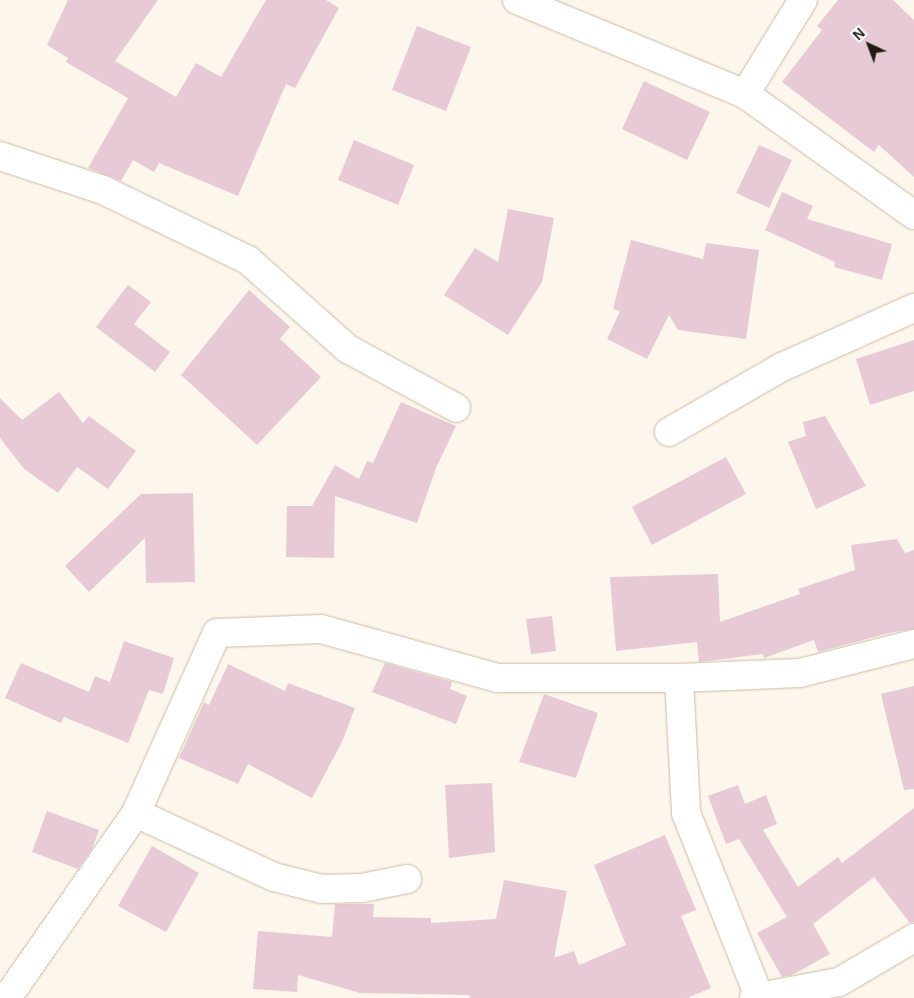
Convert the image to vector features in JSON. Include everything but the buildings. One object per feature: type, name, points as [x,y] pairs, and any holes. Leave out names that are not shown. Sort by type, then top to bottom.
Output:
[{"type":"street","points":[[517,0],[745,94],[914,215]]},
{"type":"street","points":[[745,94],[803,0]]},
{"type":"street","points":[[0,156],[103,190],[248,260],[348,348],[456,408]]},
{"type":"street","points":[[669,432],[782,367],[914,308]]},
{"type":"street","points":[[6,998],[136,813],[217,633],[321,629],[498,678],[679,678],[800,674],[914,644]]},
{"type":"street","points":[[679,678],[686,813],[756,997],[834,990],[914,938]]},
{"type":"street","points":[[136,813],[274,876],[322,889],[362,888],[408,879]]}]
